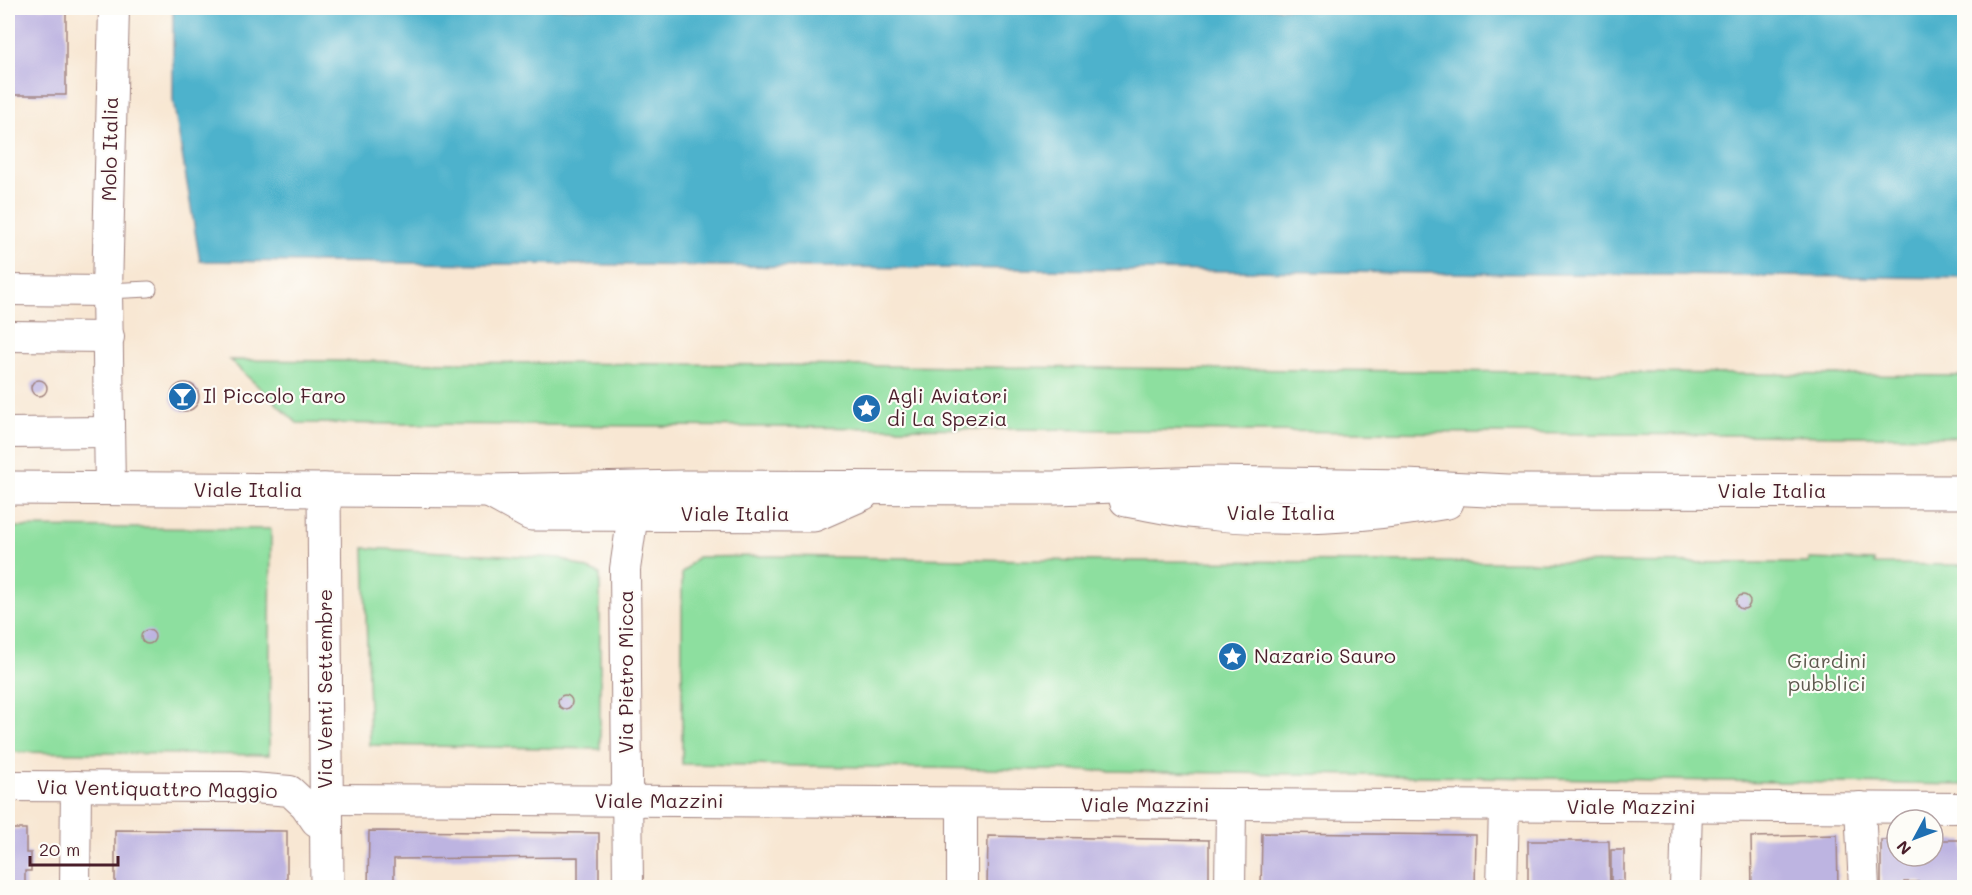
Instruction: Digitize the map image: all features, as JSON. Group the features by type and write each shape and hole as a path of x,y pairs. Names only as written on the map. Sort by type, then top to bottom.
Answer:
{"main road":[{"name":"Viale Italia","path":"8,488 875,489 1055,488 1219,483 1508,491 1965,492"},
{"name":"Viale Italia","path":"488,490 531,514 814,515 875,489"},
{"name":"Via Venti Settembre","path":"324,490 327,888"}],"street":[{"name":"Molo Italia","path":"110,489 107,291 114,8"},
{"path":"8,290 107,291"},
{"path":"8,336 109,337"},
{"path":"8,433 109,432"},
{"path":"633,514 682,487"},
{"name":"Via Pietro Micca","path":"628,888 625,569 633,514"},
{"name":"Via Ventiquattro Maggio","path":"8,786 240,787 291,791 316,821 327,814"},
{"path":"75,888 76,786"},
{"name":"Viale Mazzini","path":"327,814 627,801 1965,808"},
{"path":"962,804 962,888"},
{"path":"1230,888 1231,805"},
{"path":"1502,888 1504,806"},
{"path":"1685,888 1687,807"},
{"path":"1860,807 1864,888"}],"lane":[{"path":"107,291 149,289"}],"green space":[{"path":"230,360 1964,376 1964,437 297,423"},
{"path":"8,527 271,529 269,755 8,752"},
{"path":"364,548 560,558 600,574 600,749 370,745"},
{"name":"Giardini pubblici","path":"697,557 1101,561 1809,563 1809,559 1874,561 1874,564 1964,565 1964,785 682,764 682,573"}],"water":[{"path":"173,8 1964,8 1964,278 200,261 173,100"}],"building":[{"path":"8,8 66,8 66,95 8,95"},
{"path":"39,380 47,388 39,396 31,388"},
{"path":"185,383 195,387 199,397 195,407 185,411 175,407 171,397 175,387"},
{"path":"1743,595 1748,597 1750,602 1748,607 1743,609 1738,607 1736,602 1738,597"},
{"path":"148,630 153,632 155,637 153,642 148,644 143,642 141,637 143,632"},
{"path":"565,695 570,697 572,702 570,707 565,709 560,707 558,702 560,697"},
{"path":"8,829 26,829 26,853 31,853 31,871 25,871 25,888 8,888"},
{"path":"115,830 287,831 287,888 115,888"},
{"path":"369,831 599,833 599,888 578,888 578,857 394,859 394,888 368,888"},
{"path":"1262,833 1476,835 1475,888 1261,888"},
{"path":"1837,835 1838,888 1752,888 1751,837"},
{"path":"988,836 1209,840 1209,888 987,888"},
{"path":"1881,840 1885,840 1885,868 1945,868 1945,840 1964,840 1964,888 1923,888 1923,882 1904,882 1904,888 1881,888"},
{"path":"1528,841 1609,841 1610,888 1528,888"},
{"path":"1611,850 1624,850 1624,882 1611,881"}],"place":[{"name":"Il Piccolo Faro","path":"182,396"},
{"name":"Agli Aviatori di La Spezia","path":"866,408"},
{"name":"Nazario Sauro","path":"1233,656"}]}
